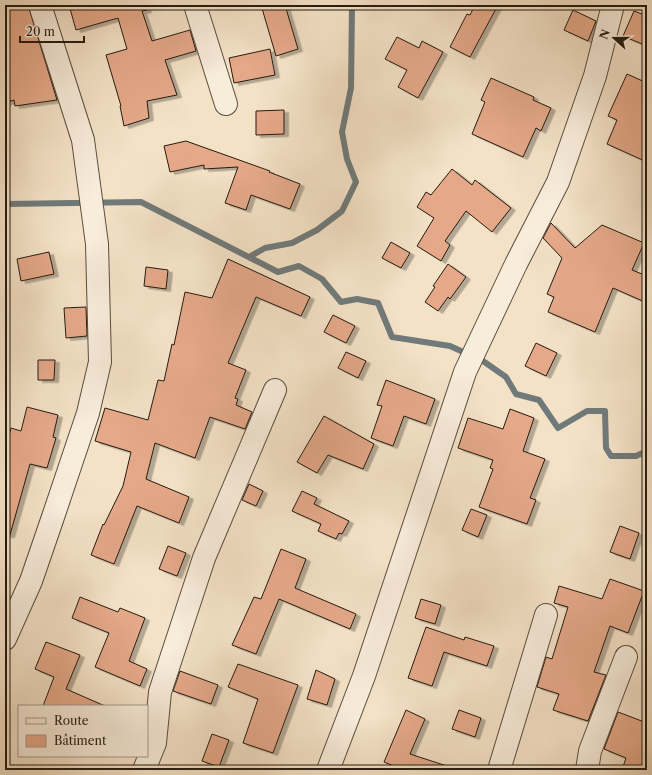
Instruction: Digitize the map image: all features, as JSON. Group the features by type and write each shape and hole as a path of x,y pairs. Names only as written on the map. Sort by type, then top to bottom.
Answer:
{"street":[{"path":"5,639 31,581 53,517 88,414 100,362 97,244 82,140 40,5"},
{"path":"195,5 226,104"},
{"path":"328,770 364,676 465,372 516,264 558,182 595,76 613,5"},
{"path":"144,770 155,743 160,692 204,558 275,390"},
{"path":"499,770 546,615"},
{"path":"587,770 590,752 626,657"}],"building":[{"path":"5,5 28,5 57,100 15,106 14,100 5,103"},
{"path":"69,5 146,5 147,10 142,11 152,41 190,30 196,51 165,60 177,95 147,101 149,118 124,126 121,106 106,55 127,49 118,18 76,30"},
{"path":"261,5 285,5 298,49 276,56"},
{"path":"475,5 498,5 470,57 450,47 467,14 470,15"},
{"path":"573,10 596,21 588,41 564,30"},
{"path":"634,11 647,16 647,46 623,36"},
{"path":"397,37 419,48 422,41 443,52 418,98 398,87 407,70 385,59"},
{"path":"270,49 275,75 234,83 229,58"},
{"path":"627,74 647,83 647,162 607,144 617,120 608,116"},
{"path":"491,78 534,97 533,100 551,108 541,131 536,128 523,157 472,134 485,102 481,100"},
{"path":"284,110 284,134 256,135 256,111"},
{"path":"186,141 270,171 269,172 300,184 290,209 251,195 246,210 225,203 238,167 204,169 204,165 170,172 164,146"},
{"path":"452,169 472,185 475,180 511,208 492,232 466,211 445,241 450,245 441,261 417,246 434,218 417,207 426,192 431,195"},
{"path":"551,223 575,248 602,225 644,243 632,270 647,276 647,303 613,288 595,332 548,312 554,297 547,294 562,258 543,238"},
{"path":"391,242 410,253 401,268 382,258"},
{"path":"49,252 54,274 21,281 17,259"},
{"path":"228,259 310,297 301,316 256,297 228,363 246,370 235,398 238,399 236,405 252,412 245,429 210,417 195,458 155,443 146,479 189,497 179,523 137,506 114,564 91,555 103,524 104,525 123,486 131,452 95,441 105,408 148,420 158,380 164,381 172,344 174,345 185,292 212,298"},
{"path":"448,264 466,277 450,299 448,297 438,311 425,302 435,287 433,286"},
{"path":"146,267 168,270 166,289 144,286"},
{"path":"86,307 87,336 66,338 64,308"},
{"path":"333,315 355,326 346,343 324,332"},
{"path":"536,343 557,353 546,376 525,366"},
{"path":"346,352 366,361 358,378 338,368"},
{"path":"38,360 55,360 54,380 38,380"},
{"path":"386,380 435,399 426,424 404,416 393,446 371,438 382,406 377,405"},
{"path":"27,407 58,415 53,437 56,438 47,468 30,464 10,535 5,535 5,451 11,428 21,431"},
{"path":"510,409 534,418 523,451 545,459 530,498 536,500 527,524 479,507 493,469 490,468 493,460 458,448 468,418 503,429"},
{"path":"324,416 374,444 363,469 328,455 317,473 297,462"},
{"path":"249,484 263,491 256,506 242,500"},
{"path":"302,491 317,498 314,504 349,521 342,534 339,533 336,539 318,531 321,524 292,511"},
{"path":"471,509 487,515 478,537 462,530"},
{"path":"620,526 639,533 630,559 610,552"},
{"path":"168,546 186,553 177,576 159,569"},
{"path":"281,549 306,559 295,588 356,614 350,629 279,599 256,654 232,645 254,597 261,599"},
{"path":"610,579 644,591 628,633 610,626 594,672 606,675 588,721 553,710 559,694 537,687 546,657 552,659 568,607 554,603 559,586 602,599"},
{"path":"80,597 118,612 120,608 145,618 129,661 147,669 140,686 95,667 109,633 72,618"},
{"path":"421,599 441,605 435,624 415,618"},
{"path":"426,627 464,640 465,637 494,646 487,666 444,652 432,686 408,678"},
{"path":"46,642 80,655 66,689 103,705 43,705 54,677 35,669"},
{"path":"238,664 298,685 273,753 243,743 258,699 228,687"},
{"path":"316,670 335,679 327,705 307,699"},
{"path":"180,671 218,685 211,704 173,691"},
{"path":"406,710 425,719 410,754 450,767 449,770 404,770 384,762"},
{"path":"459,710 481,718 475,737 452,729"},
{"path":"618,712 647,723 647,770 622,770 626,758 604,749"},
{"path":"212,734 229,740 219,767 202,761"}],"waterway":[{"path":"249,257 265,248 292,243 317,230 342,211 356,182 347,159 342,132 351,88 352,5"},
{"path":"5,204 141,202 278,272 299,266 322,279 341,302 357,299 378,303 392,337 450,346 483,361 506,377 516,394 539,400 558,428 587,411 605,411 606,448 611,456 636,456 647,451"}]}
